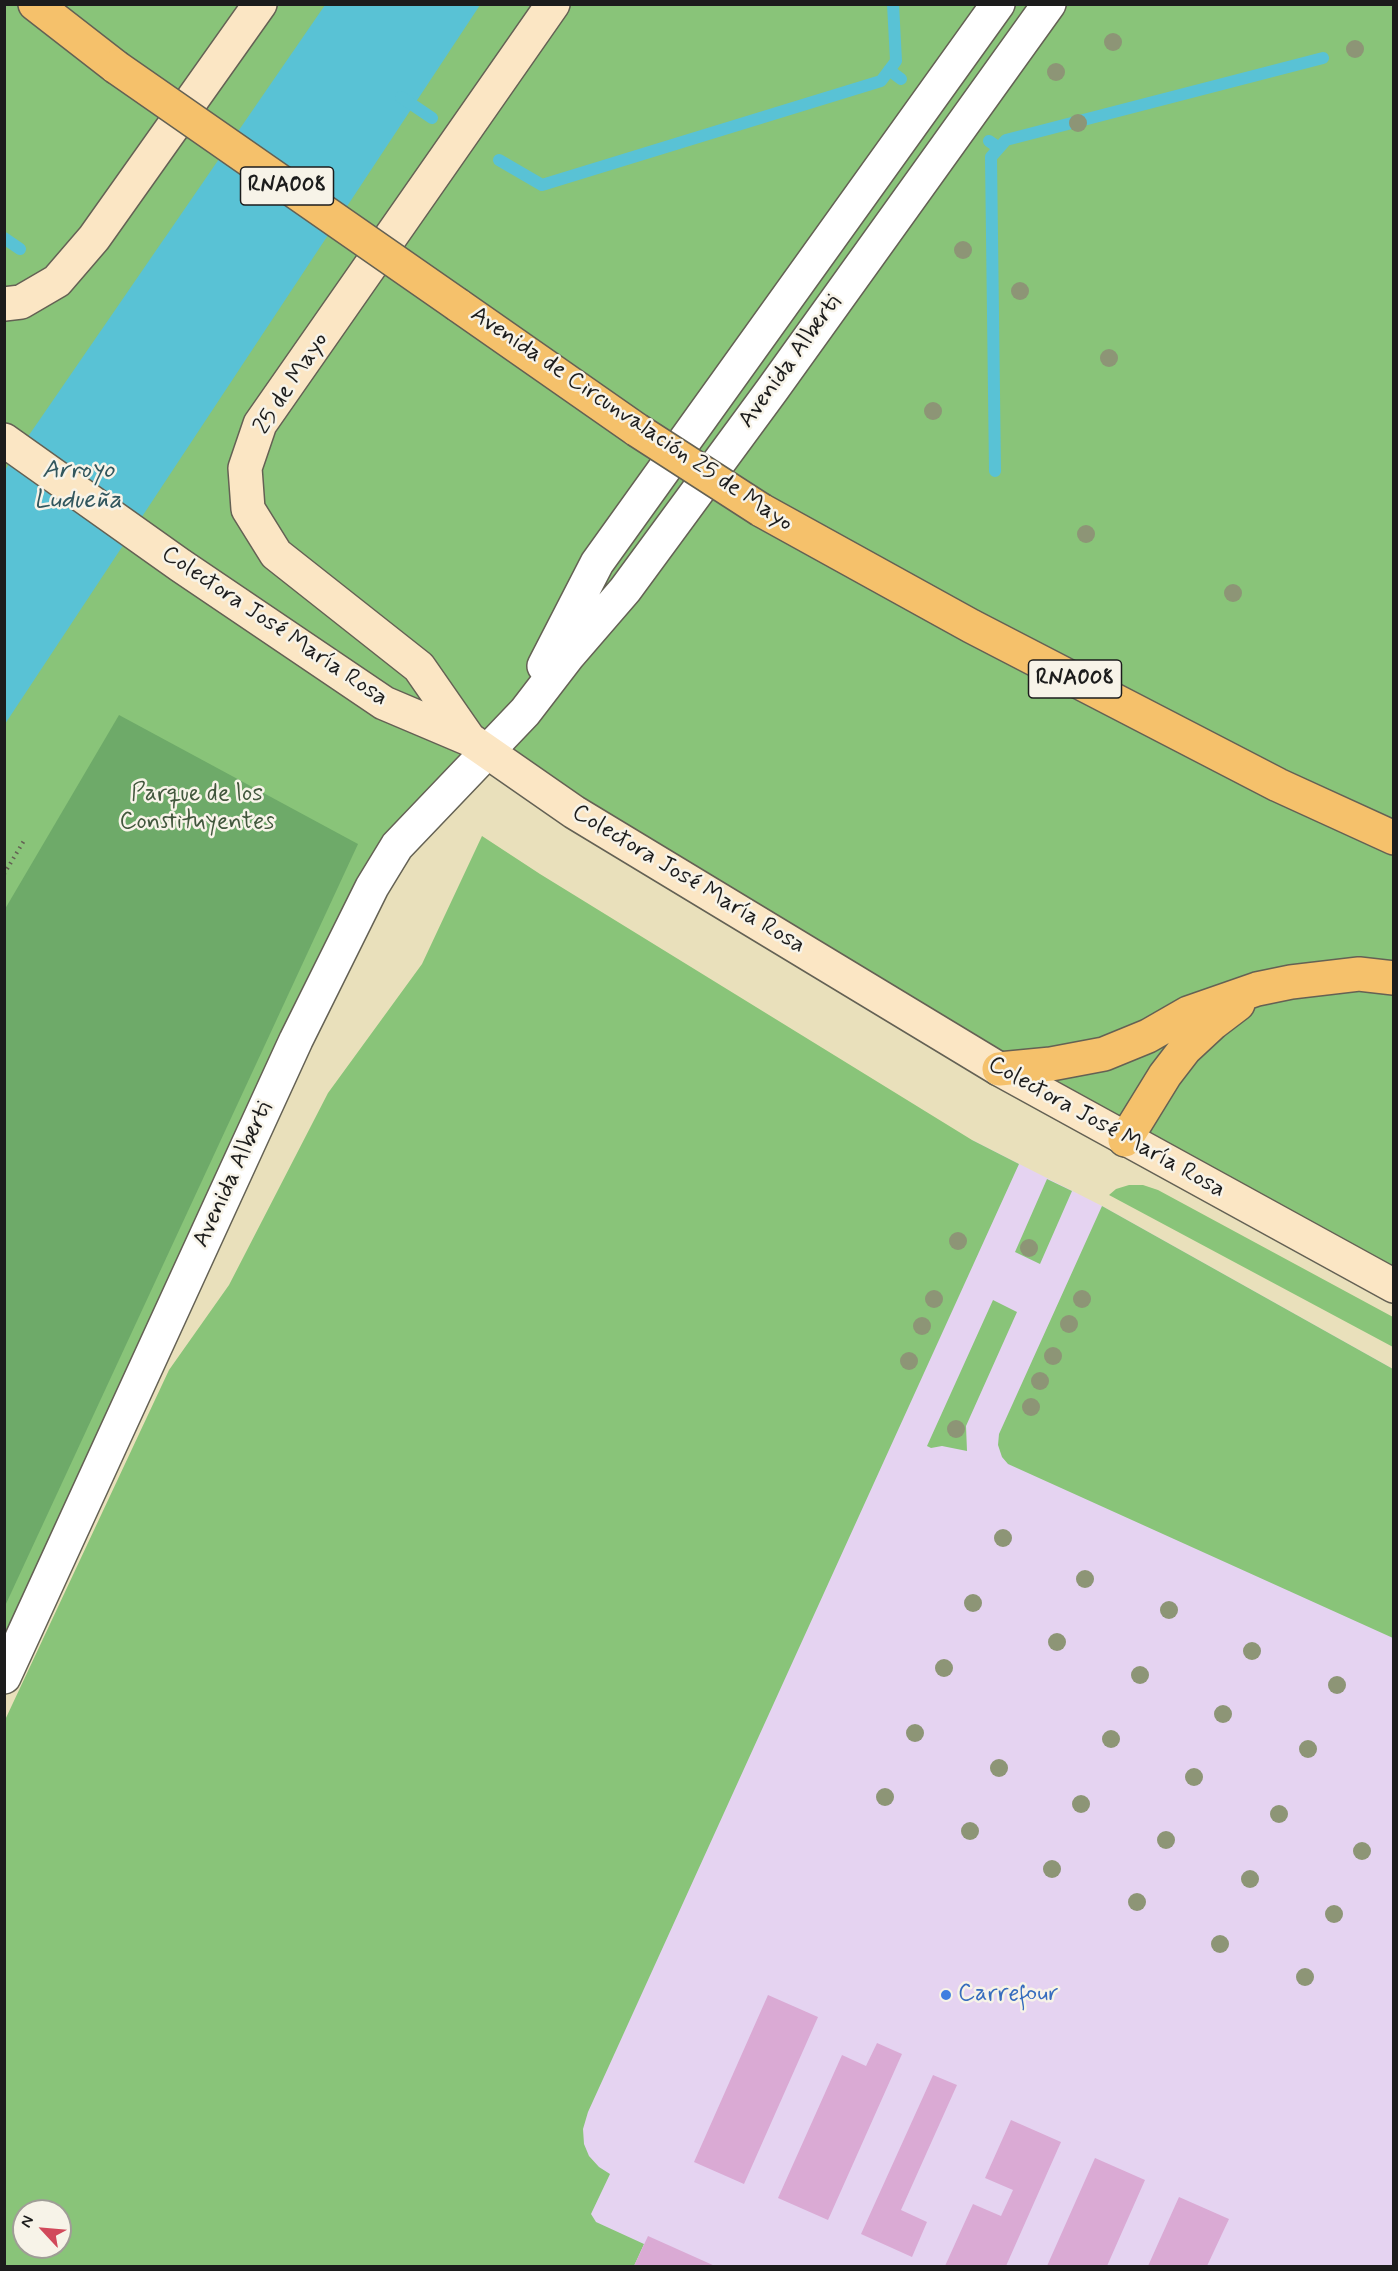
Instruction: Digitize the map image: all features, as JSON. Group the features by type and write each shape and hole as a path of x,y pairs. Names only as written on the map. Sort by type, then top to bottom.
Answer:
{"highway":[{"name":"Avenida de Circunvalación 25 de Mayo","path":"35,4 116,67 637,430 761,510 982,632 1278,785 1394,838"},
{"path":"999,1069 1051,1064 1104,1054 1148,1036 1188,1013 1257,989 1291,982 1359,974 1394,978"},
{"path":"1125,1140 1165,1075 1185,1049 1213,1023 1257,989"}],"main road":[{"path":"4,304 21,302 57,281 87,246 260,4"},
{"name":"25 de Mayo","path":"479,746 419,667 276,554 248,509 245,468 260,424 553,4"},
{"name":"Colectora José María Rosa","path":"4,440 180,565 384,703 479,746 574,812 999,1069 1394,1286"}],"street":[{"name":"Avenida Alberti","path":"525,712 550,651 597,563 998,4"},
{"name":"Avenida Alberti","path":"4,1677 296,1040 372,887 398,846 479,746 525,712 568,656 632,580 1049,4"}],"path":[{"path":"4,874 25,838"}],"shaded area":[{"path":"972,1140 1102,1206 1393,1369 1393,2266 5,2266 5,2068"}],"green space":[{"name":"Parque de los Constituyentes","path":"5,5 1393,5 1393,1286 488,753 398,846 5,1677"},
{"name":"Parque de los Constituyentes","path":"119,715 358,844 5,1606 5,909"},
{"path":"482,836 972,1140 1019,1164 588,2112 583,2129 584,2144 589,2156 599,2167 610,2174 591,2214 596,2222 644,2244 634,2266 5,2266 5,1720 169,1370 229,1285 328,1093 422,964"},
{"path":"1047,1179 1072,1191 1040,1264 1015,1252"},
{"path":"1129,1185 1143,1185 1158,1190 1393,1317 1393,1347 1109,1195 1116,1189"},
{"path":"1102,1206 1393,1369 1393,1638 1008,1464 1002,1457 998,1445 999,1434"},
{"path":"993,1300 1017,1312 966,1426 967,1451 942,1446 931,1448 927,1446"}],"water":[{"name":"Arroyo Ludueña","path":"325,5 480,5 5,724 5,470"}],"building":[{"path":"768,1995 818,2017 744,2184 694,2162"},
{"path":"877,2043 902,2054 828,2220 778,2198 842,2055 866,2066"},
{"path":"933,2075 957,2085 901,2210 927,2222 912,2257 861,2234"},
{"path":"1011,2120 1061,2142 1006,2266 945,2266 973,2204 1001,2216 1013,2190 985,2178"},
{"path":"1095,2158 1145,2180 1107,2266 1047,2266"},
{"path":"1179,2197 1229,2219 1207,2266 1148,2266"},
{"path":"648,2236 715,2266 634,2266"}],"waterway":[{"path":"499,160 542,185 881,81 896,61 893,4"},
{"path":"995,471 991,157 1006,140 1323,58"},
{"path":"889,70 901,79"},
{"path":"401,97 432,118"},
{"path":"989,141 999,148"},
{"path":"4,238 20,249"}],"place":[{"name":"Carrefour","path":"946,1995"}]}
